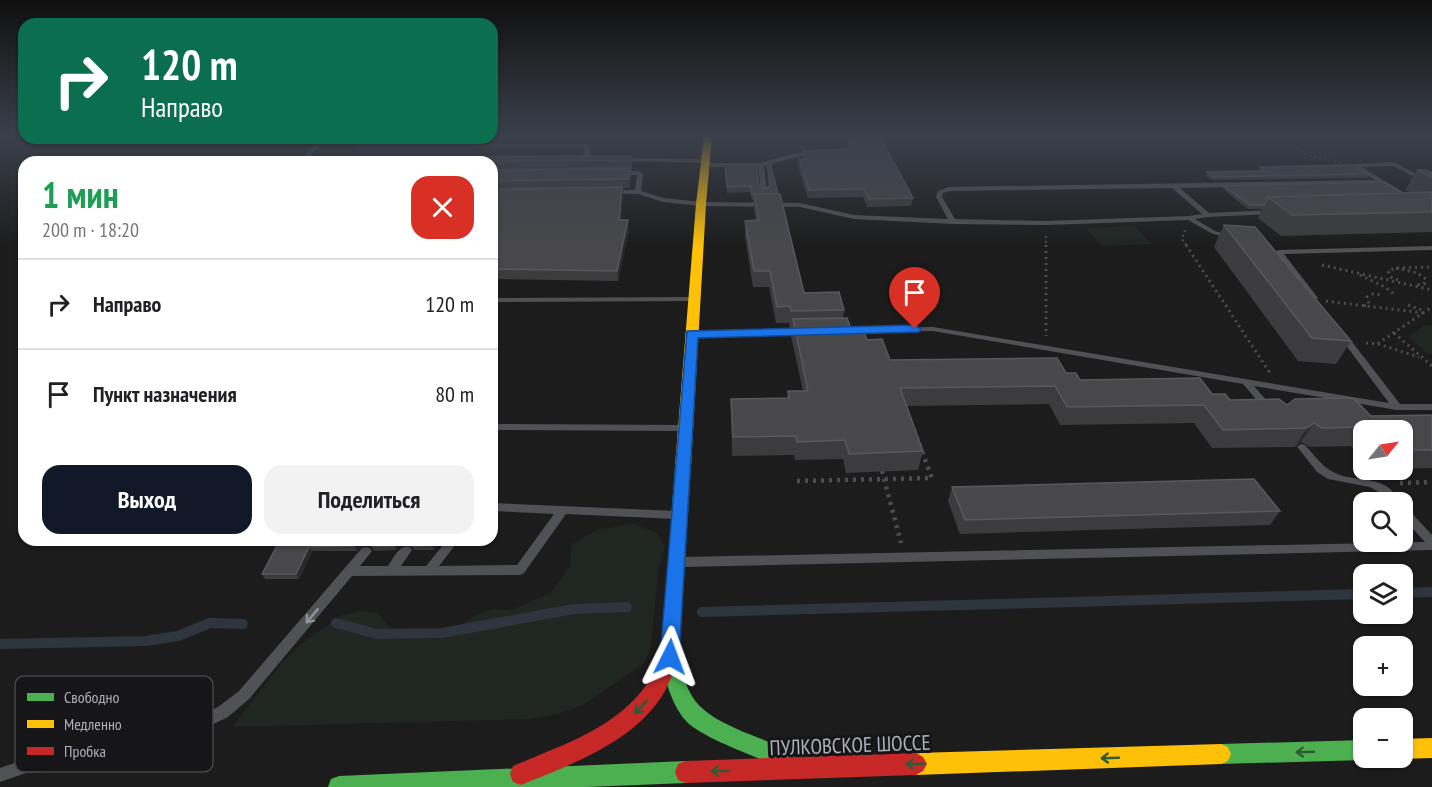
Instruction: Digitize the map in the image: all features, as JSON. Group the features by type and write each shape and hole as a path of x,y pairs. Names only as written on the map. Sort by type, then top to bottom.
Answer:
{"main road":[{"path":"703,174 675,562 670,657 674,681 682,698 697,718 803,767"},
{"path":"508,780 612,731 633,715 652,694 670,657"},
{"path":"1413,749 1432,748"},
{"name":"ПУЛКОВСКОЕ ШОССЕ","path":"339,787 803,767 1353,750"}],"lane":[{"path":"638,192 640,174"},
{"path":"762,174 764,191"},
{"path":"1368,174 1408,197"},
{"path":"1412,174 1418,177"},
{"path":"953,222 939,197 940,192 949,189 1382,182"},
{"path":"1174,186 1207,214"},
{"path":"605,192 638,192 663,200 701,204 800,205 854,217 953,222 1046,223 1279,212"},
{"path":"1189,218 1212,232 1235,239"},
{"path":"1268,249 1279,252 1432,248"},
{"path":"1279,252 1317,302"},
{"path":"498,300 694,299"},
{"path":"1335,326 1397,407"},
{"path":"843,330 933,328 1397,407 1432,406"},
{"path":"692,334 808,331"},
{"path":"1246,383 1276,418"},
{"path":"498,428 685,428"},
{"path":"1302,447 1321,469 1332,476 1372,484 1386,492"},
{"path":"498,507 678,515"},
{"path":"350,571 520,570 563,510"},
{"path":"1413,522 1432,544"},
{"path":"675,562 1432,544"},
{"path":"429,570 448,546"},
{"path":"392,570 406,550"},
{"path":"213,717 224,712 244,695 366,551"},
{"path":"0,775 15,770"}],"path":[{"path":"1189,218 1182,239 1281,388"},
{"path":"1046,223 1046,346"},
{"path":"1311,263 1432,290"},
{"path":"1396,268 1417,273 1426,279 1424,284 1412,285 1397,280 1388,273 1391,269 1396,268 1432,267"},
{"path":"1357,273 1385,287 1395,295"},
{"path":"1363,306 1369,304 1367,297 1369,295 1381,295"},
{"path":"1317,302 1424,312"},
{"path":"1408,305 1424,312"},
{"path":"1377,344 1432,307"},
{"path":"1394,333 1432,366"},
{"path":"1347,341 1377,344 1422,357"},
{"path":"797,481 932,478 915,428 910,421"},
{"path":"882,471 905,557"}],"shaded area":[{"path":"1134,226 1152,244 1102,246 1086,228"},
{"path":"1425,325 1432,325 1432,354 1428,354 1408,337"},
{"path":"634,524 657,533 665,547 659,567 650,651 643,664 583,705 558,714 530,719 232,727 283,662 305,641 342,615 362,611 378,613 393,632 417,634 455,631 474,616 494,609 511,610 551,593 570,566 572,544 597,530"}],"building":[{"path":"498,174 629,174 629,179 498,181"},
{"path":"726,174 757,174 759,186 766,189 770,185 769,174 773,174 778,194 752,194 751,186 727,187"},
{"path":"804,174 900,174 913,198 868,199 864,189 809,190"},
{"path":"1209,174 1369,174 1213,177"},
{"path":"1383,182 1401,193 1268,197 1264,205 1250,205 1224,186"},
{"path":"622,187 619,220 628,220 617,271 498,269 498,189"},
{"path":"1432,192 1432,212 1292,215 1268,197"},
{"path":"754,194 780,194 804,293 839,292 844,310 791,311 790,306 777,307 770,271 754,271 745,221 759,220"},
{"path":"1224,225 1255,227 1351,341 1312,338"},
{"path":"847,318 851,329 863,329 867,340 882,339 890,360 1057,358 1066,373 1076,373 1080,380 1200,378 1212,394 1225,394 1230,400 1279,399 1287,405 1295,399 1353,398 1371,416 1432,415 1432,450 1413,450 1413,420 1353,420 1353,427 1322,428 1314,423 1307,428 1223,430 1204,405 1067,407 1055,386 900,388 923,451 849,454 845,440 797,442 796,436 733,437 731,399 789,398 788,391 808,391 793,319"},
{"path":"1254,479 1280,511 965,520 952,487"},
{"path":"277,546 354,546 309,547 296,574 262,574"}],"waterway":[{"path":"1413,593 1432,592"},
{"path":"702,612 1353,594"},
{"path":"336,623 377,634 442,633 574,609 627,607"},
{"path":"0,644 146,641 178,636 210,623 243,624"}],"traffic: fast":[{"path":"683,466 670,657 678,688 689,709 701,720 784,758"},
{"path":"1221,754 1353,750"},
{"path":"339,787 686,772"}],"traffic: slow":[{"path":"683,466 704,174"},
{"path":"1413,749 1432,748"},
{"path":"916,764 1221,754"}],"traffic: jam":[{"path":"521,774 592,742 624,722 654,691 670,657"},
{"path":"686,772 916,764"}],"route":[{"path":"670,657 692,334 915,329"}]}
